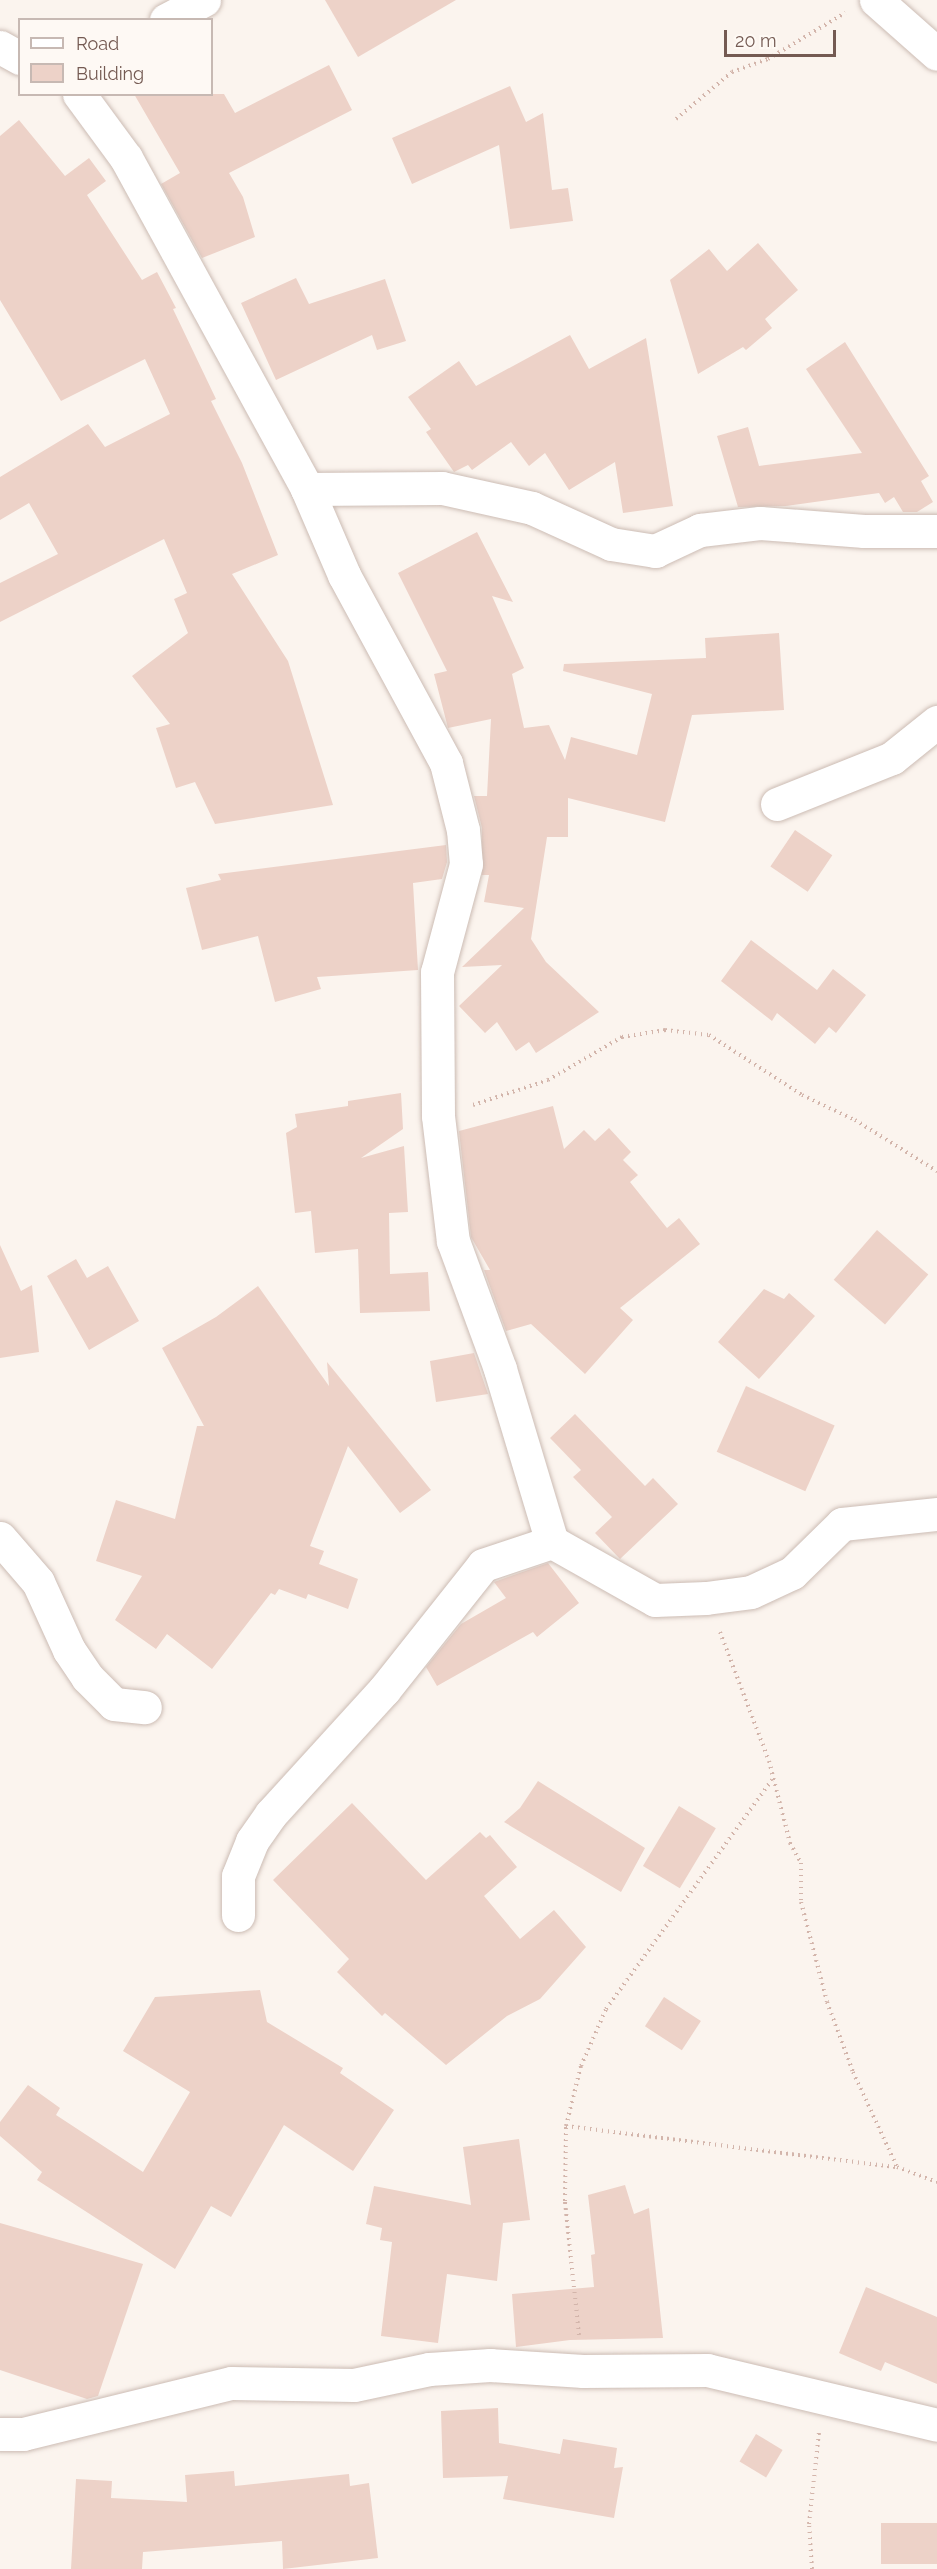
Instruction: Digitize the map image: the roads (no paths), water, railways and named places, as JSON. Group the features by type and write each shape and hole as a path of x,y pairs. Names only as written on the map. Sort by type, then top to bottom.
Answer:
{"street":[{"path":"170,18 204,0"},
{"path":"863,5 937,54"},
{"path":"0,47 18,57"},
{"path":"80,96 126,158 307,489 344,575 446,763 463,830 466,864 437,972 438,1116 453,1241 500,1369 552,1542 655,1600 706,1598 751,1592 792,1573 842,1524 937,1514"},
{"path":"307,489 442,488 532,508 611,544 655,551 700,530 760,523 864,531 937,531"},
{"path":"777,804 892,758 937,722"},
{"path":"0,1538 38,1582 69,1650 87,1677 114,1704 145,1707"},
{"path":"238,1915 238,1876 252,1841 272,1814 384,1690 483,1565 552,1542"},
{"path":"0,2434 23,2434 231,2383 354,2385 429,2369 490,2366 583,2371 707,2370 764,2380 823,2398 937,2425"}]}
